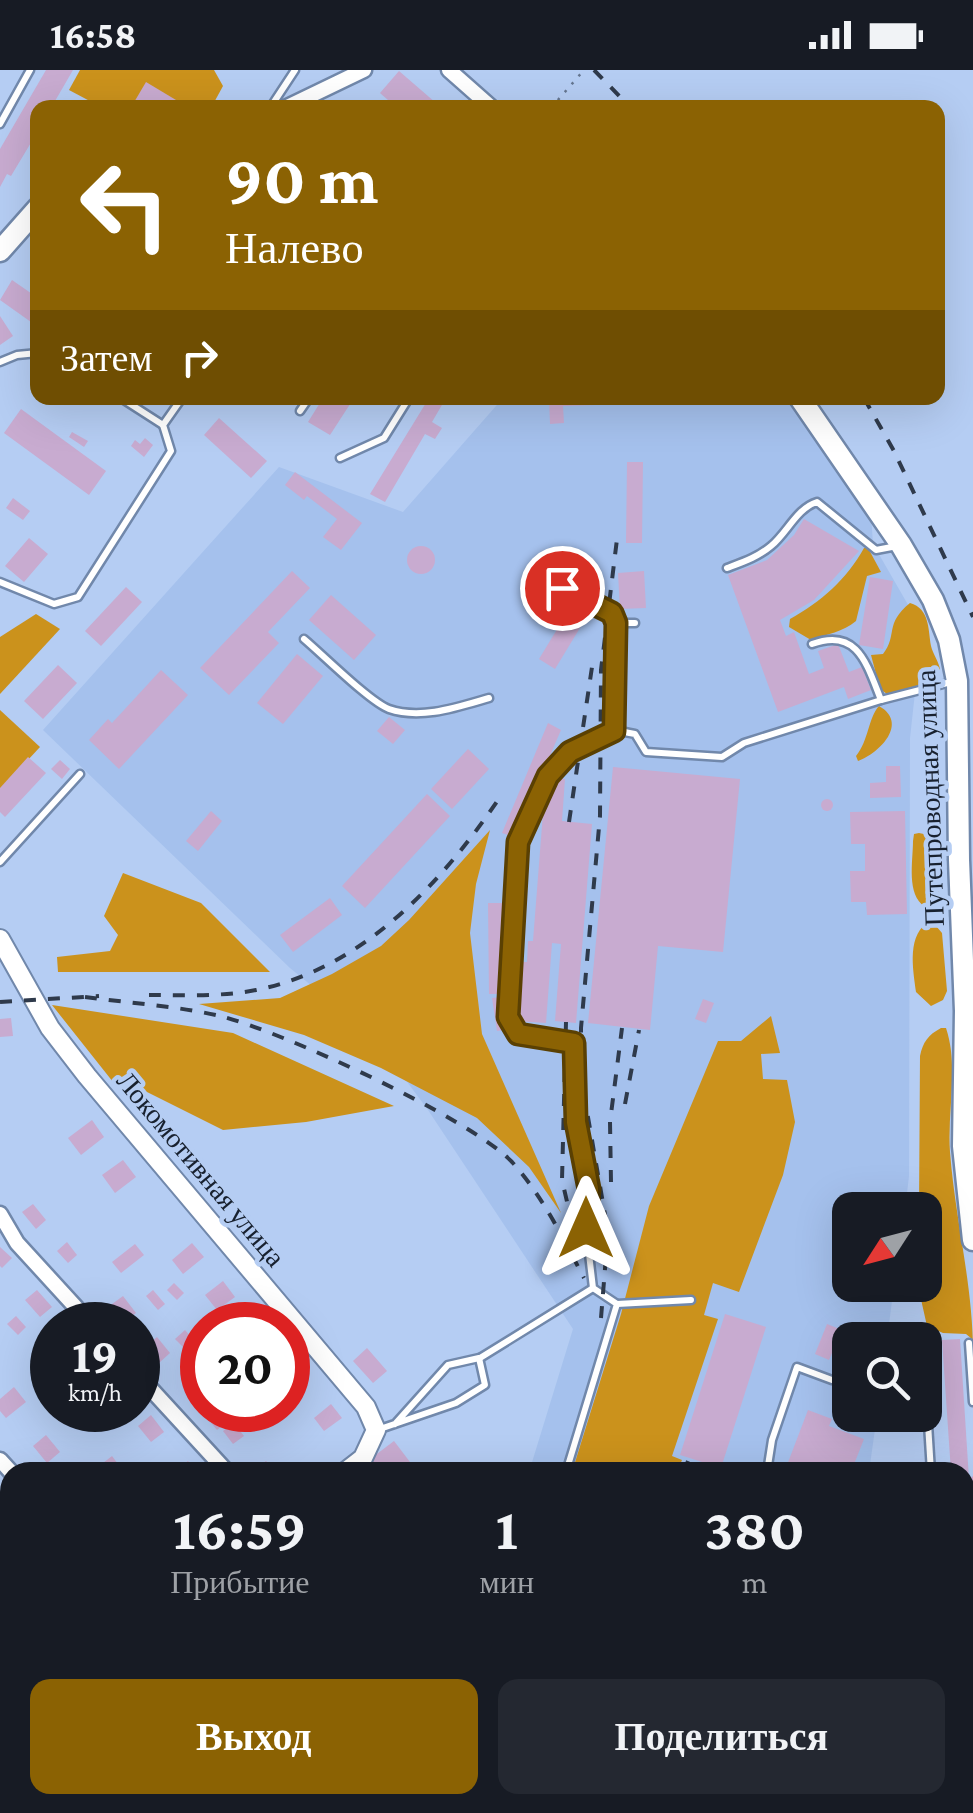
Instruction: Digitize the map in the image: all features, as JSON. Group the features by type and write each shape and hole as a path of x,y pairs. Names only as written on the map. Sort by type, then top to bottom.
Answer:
{"main road":[{"path":"5,238 30,215"},
{"name":"Путепроводная улица","path":"805,405 901,545 949,640 957,682 958,860 970,1048"},
{"path":"958,860 972,928"},
{"path":"970,1048 963,1146 973,1240"},
{"path":"967,1182 973,1151"}],"street":[{"path":"448,70 483,100"},
{"path":"301,100 360,71"},
{"name":"Локомотивная улица","path":"0,939 50,1028 366,1408 376,1430"},
{"path":"0,1214 17,1243 71,1302"},
{"path":"160,1399 218,1462"},
{"path":"357,1462 376,1430"}],"lane":[{"path":"0,124 30,70"},
{"path":"275,100 295,70"},
{"path":"0,362 30,354"},
{"path":"0,582 54,604 78,597 170,452 163,426 132,405"},
{"path":"163,426 177,405"},
{"path":"300,411 304,405"},
{"path":"340,458 384,438 404,405"},
{"path":"727,568 762,553 788,530 806,505 817,502 876,550 901,545"},
{"path":"562,588 612,613 616,623 614,731"},
{"path":"616,623 635,623"},
{"path":"812,644 828,638 841,639 854,648 865,659 880,700"},
{"path":"304,639 386,708 414,713 451,709 489,698"},
{"path":"690,1300 617,1304 593,1288 586,1228 589,1189 576,1122 574,1043 518,1034 508,1017 518,842 548,776 570,752 614,731 635,734 646,752 722,757 744,743 880,700 957,682"},
{"path":"0,862 80,774"},
{"path":"394,1424 448,1365 479,1358 593,1288"},
{"path":"569,1462 617,1304"},
{"path":"969,1343 973,1402"},
{"path":"376,1430 456,1403 485,1385 479,1358"},
{"path":"769,1462 796,1367 832,1380"},
{"path":"928,1432 930,1462"}],"path":[{"path":"558,100 584,70"}],"shaded area":[{"path":"80,70 214,70 223,86 215,100 88,100 69,90"},
{"path":"497,405 792,405 871,514 873,544 922,629 910,738 907,1192 832,1192 832,1302 892,1302 889,1322 832,1322 832,1432 875,1432 870,1462 532,1462 573,1329 428,1110 373,1036 290,968 43,730 279,467 403,512"},
{"path":"864,548 868,548 881,572 867,576 856,621 811,640 789,627 790,619 841,580"},
{"path":"910,603 925,615 940,669 920,685 887,694 880,689 871,655 883,654 897,617"},
{"path":"36,614 60,629 0,694 0,637"},
{"path":"879,706 891,721 888,737 858,761 856,756"},
{"path":"0,710 40,747 0,790"},
{"path":"490,830 476,884 470,933 482,1034 561,1213 529,1167 477,1118 381,1068 304,1035 199,1004 280,998 381,946"},
{"path":"914,834 938,837 941,895 925,907 915,894 912,877"},
{"path":"123,873 201,903 270,972 58,972 57,957 110,951 118,935 104,916"},
{"path":"931,920 942,933 947,991 943,1000 931,1006 916,992 913,962 914,943"},
{"path":"52,1005 233,1033 394,1106 306,1122 223,1130 145,1091 117,1087"},
{"path":"771,1016 780,1053 761,1054 763,1079 787,1080 795,1122 783,1175 739,1292 713,1283 704,1315 718,1319 672,1456 682,1460 575,1462 621,1314 649,1206 718,1041 741,1041"},
{"path":"946,1028 952,1058 950,1152 970,1302 973,1352 972,1339 966,1334 943,1333 942,1322 926,1322 922,1302 942,1302 942,1192 919,1192 920,1056 933,1033"}],"building":[{"path":"46,70 73,70 56,100 30,100 30,144 0,187 0,149"},
{"path":"399,71 433,100 388,100 380,93"},
{"path":"146,82 176,100 135,100"},
{"path":"12,280 30,292 30,321 0,300"},
{"path":"0,316 13,336 0,345"},
{"path":"319,405 349,405 330,435 308,422"},
{"path":"425,405 442,405 432,422 442,428 435,439 425,434 385,502 370,494"},
{"path":"549,405 595,405 563,406 564,423 550,424"},
{"path":"21,409 106,471 89,495 4,433"},
{"path":"219,418 267,461 251,478 204,435"},
{"path":"72,432 88,441 84,447 69,437"},
{"path":"145,438 153,445 144,457 131,446 135,440 140,444"},
{"path":"627,462 643,462 642,543 626,543"},
{"path":"295,472 362,523 341,550 323,537 337,519 285,485"},
{"path":"13,498 30,511 23,520 6,508"},
{"path":"804,519 859,551 814,600 780,620 786,636 794,632 809,674 824,668 818,651 838,644 849,672 862,667 871,690 848,699 844,687 778,712 728,575 767,560 794,535"},
{"path":"29,538 48,554 24,582 5,566"},
{"path":"421,546 431,550 435,560 431,570 421,574 411,570 407,560 411,550"},
{"path":"292,571 310,588 268,632 279,643 229,695 200,668"},
{"path":"644,571 646,608 620,609 618,573"},
{"path":"870,577 893,581 883,649 859,645"},
{"path":"126,587 142,602 101,646 85,631"},
{"path":"331,595 376,635 354,660 309,620"},
{"path":"530,597 541,600 538,613 527,611"},
{"path":"570,608 586,618 555,669 539,659"},
{"path":"297,654 323,676 283,724 257,703"},
{"path":"58,665 77,683 43,719 24,701"},
{"path":"161,670 188,695 119,769 89,740 108,719 112,723"},
{"path":"389,717 405,730 393,744 377,731"},
{"path":"548,723 561,730 536,788 530,786 511,836 502,833"},
{"path":"468,749 489,769 452,809 431,789"},
{"path":"28,757 46,773 5,817 0,812 0,788"},
{"path":"60,760 70,769 62,779 51,769"},
{"path":"886,766 900,766 901,797 870,798 870,783 886,782"},
{"path":"613,767 740,779 723,952 658,946 650,1030 588,1023"},
{"path":"553,777 565,779 562,821 592,824 576,1023 555,1021 561,944 552,943 546,1023 517,1021 521,962 527,962 528,941 533,941 544,800 551,793"},
{"path":"427,794 450,816 365,908 342,886"},
{"path":"827,799 833,805 827,811 821,805"},
{"path":"211,811 222,821 198,851 186,841"},
{"path":"905,811 907,914 867,915 866,902 851,902 850,871 865,871 865,844 851,844 850,812"},
{"path":"330,898 342,915 293,952 280,935"},
{"path":"488,903 503,903 501,994 489,994"},
{"path":"500,997 505,1030 497,1031 492,998"},
{"path":"703,999 714,1003 706,1023 695,1019"},
{"path":"11,1018 13,1036 0,1037 0,1019"},
{"path":"92,1120 104,1137 81,1155 68,1138"},
{"path":"123,1160 136,1177 115,1193 102,1175"},
{"path":"33,1204 46,1220 36,1229 22,1212"},
{"path":"67,1242 77,1255 68,1263 57,1251"},
{"path":"192,1243 204,1257 183,1274 172,1260"},
{"path":"135,1244 144,1255 121,1273 112,1262"},
{"path":"0,1247 12,1258 2,1268 0,1266"},
{"path":"223,1281 235,1297 228,1302 211,1302 205,1295"},
{"path":"174,1283 184,1293 177,1300 167,1290"},
{"path":"37,1290 48,1302 30,1302 30,1306 25,1300"},
{"path":"153,1290 165,1304 160,1308 160,1302 151,1302 146,1296"},
{"path":"725,1314 766,1327 723,1462 702,1462 680,1455"},
{"path":"16,1316 26,1327 18,1335 7,1324"},
{"path":"827,1324 832,1326 829,1360 815,1354"},
{"path":"960,1339 968,1462 950,1462 942,1340"},
{"path":"160,1341 170,1353 160,1362"},
{"path":"367,1348 387,1371 373,1383 353,1361"},
{"path":"14,1387 26,1402 6,1418 0,1411 0,1399"},
{"path":"331,1404 342,1418 324,1431 314,1418"},
{"path":"808,1410 832,1419 832,1432 864,1439 855,1462 788,1462"},
{"path":"160,1427 164,1432 151,1442 143,1432 160,1432"},
{"path":"224,1432 241,1432 244,1436 233,1444"},
{"path":"46,1435 60,1452 46,1462 33,1446"},
{"path":"394,1441 410,1462 366,1462"}],"railway":[{"path":"594,70 623,100"},
{"path":"868,405 973,617"},
{"path":"601,1318 608,1232 581,1077 581,1028 600,816 601,670 617,539"},
{"path":"569,822 592,667"},
{"path":"149,995 216,995 256,990 331,963 366,942 427,889 502,794"},
{"path":"0,1002 99,996"},
{"path":"85,997 220,1016 328,1057 417,1100 490,1144 512,1162 533,1188 584,1278"},
{"path":"566,1022 562,1180 578,1249"},
{"path":"611,1182 610,1122 622,1028"},
{"path":"625,1104 639,1030"}],"route":[{"path":"562,588 612,613 616,623 614,731 570,752 548,776 518,842 508,1017 518,1034 574,1043 576,1122 589,1189 586,1228"}]}
